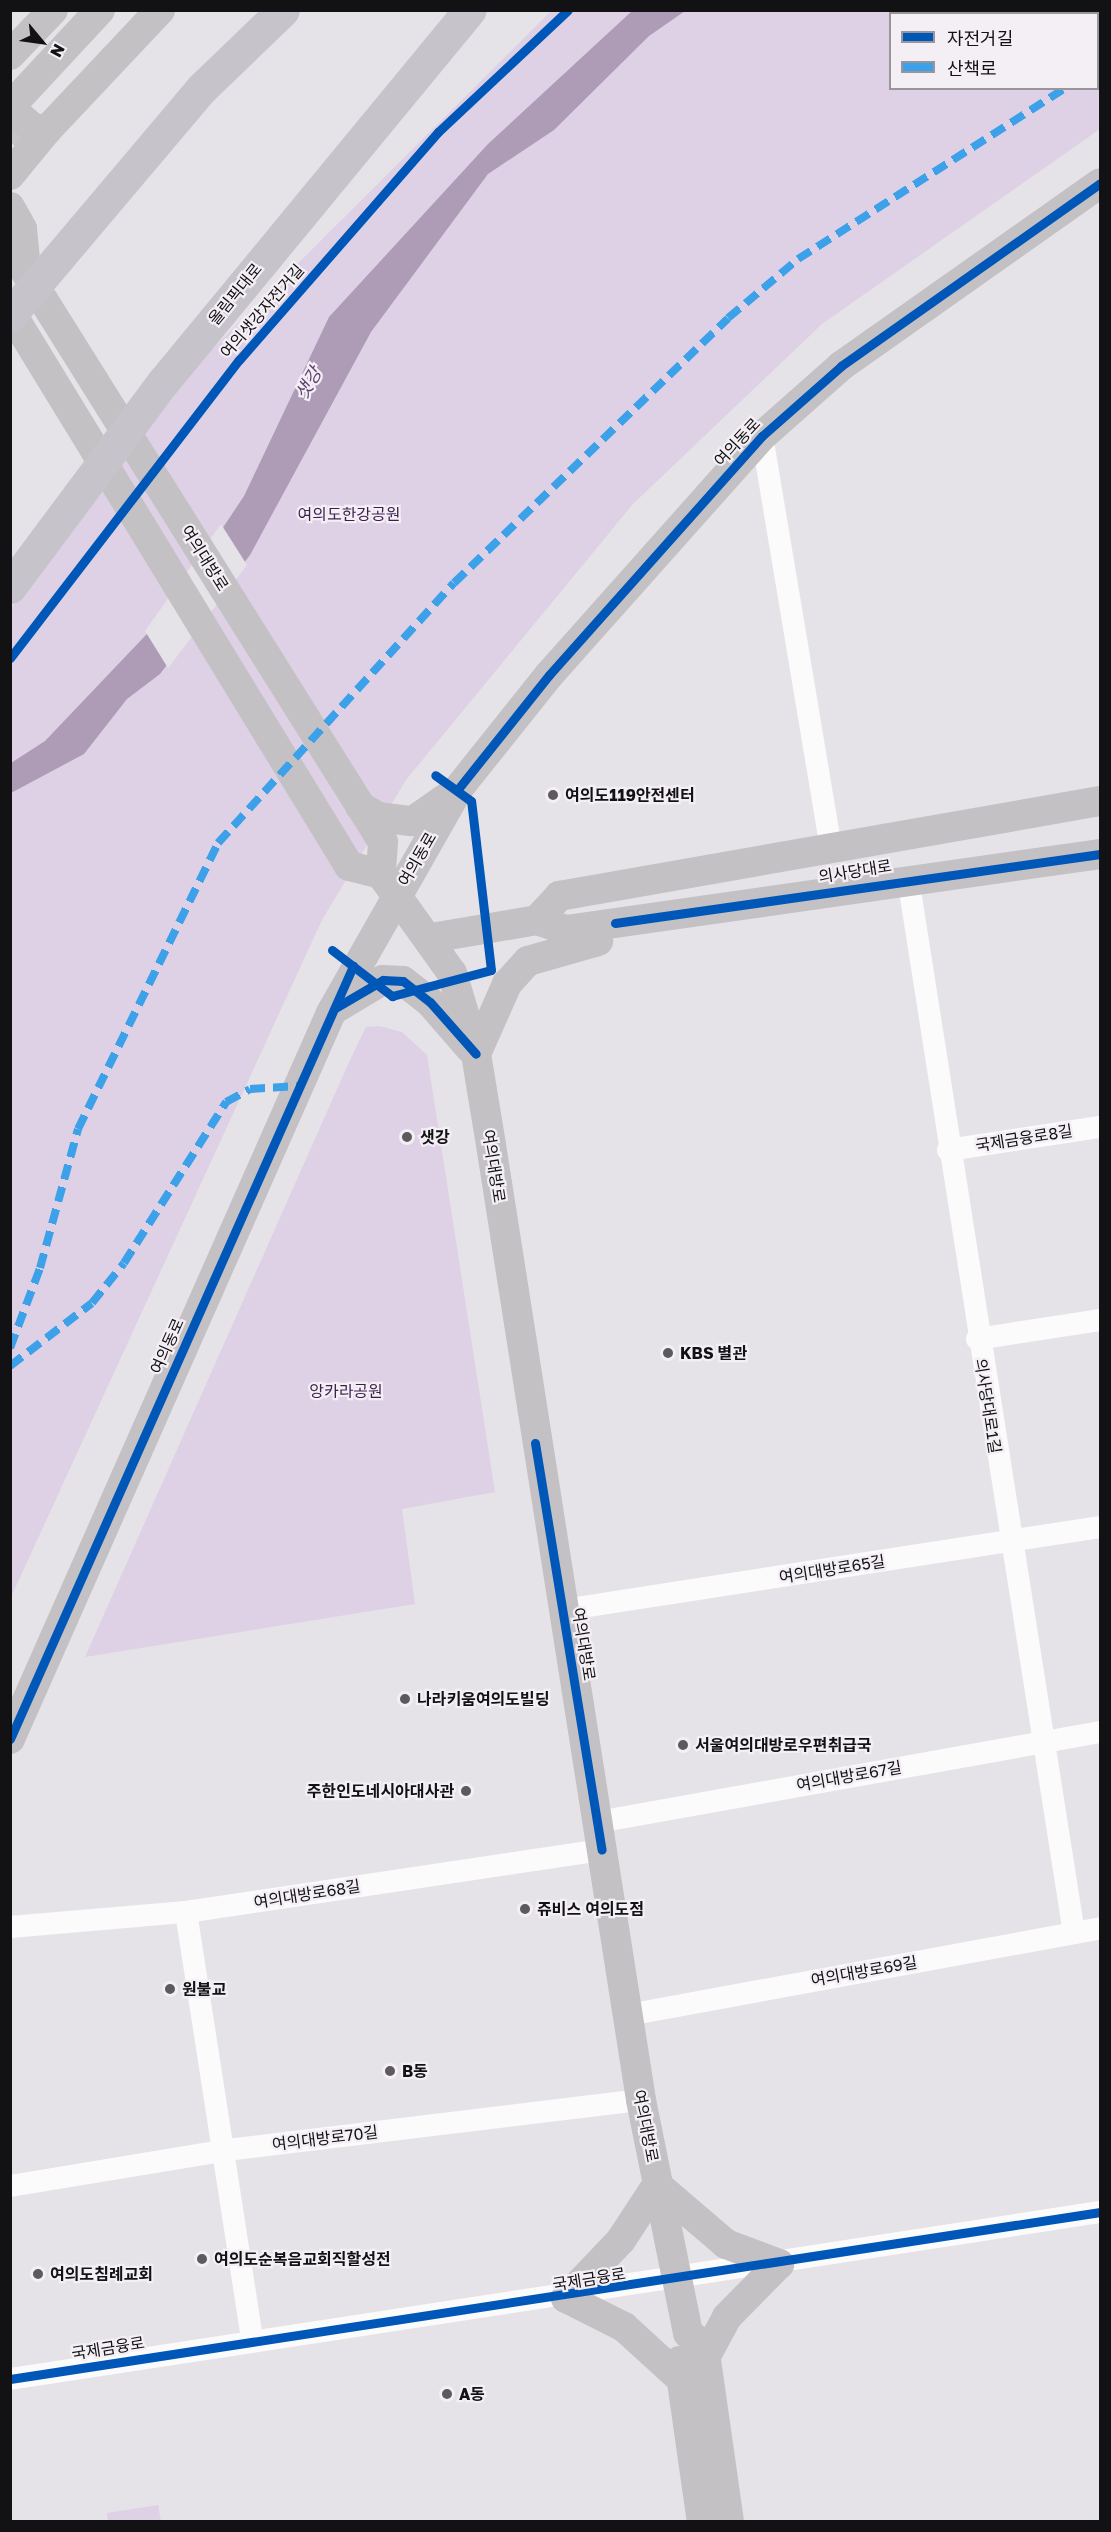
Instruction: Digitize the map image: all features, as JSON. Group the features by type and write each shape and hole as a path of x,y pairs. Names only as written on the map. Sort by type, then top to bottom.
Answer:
{"highway":[{"path":"10,313 202,88 283,10"},
{"name":"올림픽대로","path":"10,587 163,382 470,10"}],"main road":[{"path":"10,55 54,10"},
{"path":"10,175 29,111 100,10"},
{"path":"29,111 135,10"},
{"path":"29,111 160,10"},
{"name":"여의동로","path":"10,1739 389,883 458,789 549,675 762,436 841,366 1101,183"},
{"name":"여의대방로","path":"17,239 370,815 383,842 389,883 431,938 452,973 476,1054 641,2100 677,2280 697,2344 729,2522"},
{"path":"10,313 343,857 349,866 389,883"},
{"path":"10,333 42,362"},
{"path":"370,815 413,821 458,789"},
{"name":"의사당대로","path":"537,920 559,896 1101,801"},
{"name":"의사당대로","path":"431,938 537,920 566,930 908,878 1101,854"},
{"path":"331,1012 343,1000 383,980 402,981 430,1002 476,1054 507,984 528,961 600,940 615,923"},
{"path":"681,2379 624,2326 566,2298 621,2241 657,2186 726,2244 779,2264 697,2344"},
{"name":"여의대방로","path":"697,2344 678,2352 702,2522"}],"street":[{"path":"762,436 831,847"},
{"name":"의사당대로1길","path":"908,878 977,1339 1074,1933"},
{"name":"국제금융로8길","path":"948,1150 1101,1127"},
{"path":"977,1339 1101,1320"},
{"name":"여의대방로65길","path":"563,1610 1101,1527"},
{"name":"여의대방로67길","path":"600,1836 1041,1741 1101,1732"},
{"name":"여의대방로68길","path":"10,1926 186,1912 600,1836"},
{"path":"186,1912 226,2150 252,2340"},
{"name":"여의대방로69길","path":"628,2015 1101,1928"},
{"name":"여의대방로70길","path":"10,2186 226,2150 641,2100"},
{"name":"국제금융로","path":"10,2379 252,2340 566,2298 1101,2212"}],"green space":[{"name":"여의도한강공원","path":"551,11 1100,11 1100,129 822,324 633,504 406,780 322,920 11,1597 11,608 192,369"},
{"name":"앙카라공원","path":"379,1026 402,1032 427,1055 495,1492 402,1509 415,1604 85,1657 350,1060 366,1027"},
{"path":"158,2505 161,2521 108,2521 107,2513"}],"water":[{"path":"632,11 685,11 649,36 554,130 488,174 371,332 250,555 160,674 127,699 84,754 11,793 11,763 45,741 164,616 244,496 329,317 488,144"}],"pier":[{"path":"221,524 247,565 168,668 145,631"}],"tunnel":[{"path":"10,142 39,111"}],"marked path":[{"path":"10,1348 40,1268 78,1129 218,843 454,583 728,318 798,259 1062,90"},
{"path":"10,1366 92,1303 124,1263 226,1102 250,1089 298,1086"}],"cycle path":[{"name":"여의샛강자전거길","path":"10,658 239,360 438,132 568,10"},
{"path":"458,789 549,675 762,436 841,366 1100,183"},
{"path":"332,950 392,996 491,970 471,801 435,775"},
{"path":"615,923 1100,854"},
{"path":"10,1739 353,966"},
{"path":"335,1008 383,980 403,981 430,1002 476,1054"},
{"path":"535,1443 602,1850"},
{"path":"10,2379 1100,2212"}],"place":[{"name":"여의도119안전센터","path":"553,795"},
{"name":"샛강","path":"407,1137"},
{"name":"KBS 별관","path":"668,1353"},
{"name":"나라키움여의도빌딩","path":"405,1699"},
{"name":"서울여의대방로우편취급국","path":"683,1745"},
{"name":"주한인도네시아대사관","path":"466,1791"},
{"name":"쥬비스 여의도점","path":"525,1909"},
{"name":"원불교","path":"170,1989"},
{"name":"B동","path":"390,2071"},
{"name":"여의도순복음교회직할성전","path":"202,2259"},
{"name":"여의도침례교회","path":"38,2274"},
{"name":"A동","path":"447,2394"}]}
